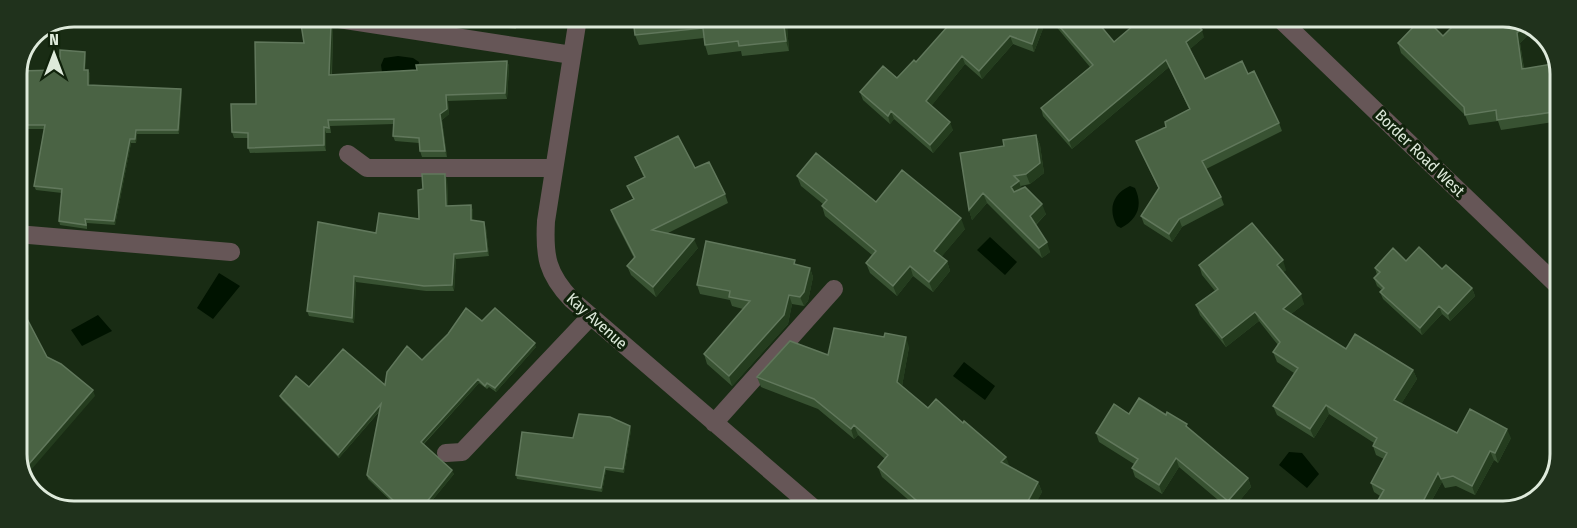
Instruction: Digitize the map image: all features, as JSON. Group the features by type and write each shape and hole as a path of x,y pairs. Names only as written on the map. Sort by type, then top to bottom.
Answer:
{"street":[{"path":"391,27 572,55"},
{"name":"Kay Avenue","path":"577,27 546,221 548,266 561,288 590,317 805,501"},
{"name":"Border Road West","path":"1288,27 1550,278"},
{"path":"348,154 367,168 554,168"},
{"path":"27,235 231,252"},
{"path":"714,423 834,289"},
{"path":"446,453 462,452 590,317"}],"shaded area":[{"path":"398,56 413,58 419,62 418,70 383,79 381,65 384,58"},
{"path":"1130,186 1135,188 1139,206 1135,216 1121,228 1114,220 1113,203 1119,193"},
{"path":"990,237 1017,262 1005,275 977,250"},
{"path":"219,273 240,286 213,319 197,308"},
{"path":"98,315 112,331 82,346 71,330"},
{"path":"964,362 995,386 985,400 953,376"},
{"path":"1289,452 1302,453 1319,474 1307,488 1279,465"}],"building":[{"path":"301,27 331,27 329,75 417,70 416,65 507,61 505,93 446,95 447,109 440,114 445,151 420,151 419,138 393,136 394,119 328,120 329,128 324,127 324,145 248,148 248,133 232,132 231,104 256,104 255,42 304,43"},
{"path":"634,27 784,27 786,41 739,46 738,41 705,45 703,28 635,35"},
{"path":"947,27 1038,27 1032,44 1010,36 979,71 962,56 926,101 950,122 930,145 891,111 888,116 860,92 883,66 897,78 914,60 916,62"},
{"path":"1060,27 1102,27 1114,42 1132,27 1199,27 1202,30 1186,42 1205,79 1242,61 1248,74 1254,71 1279,123 1202,161 1221,197 1179,219 1169,234 1141,216 1159,188 1136,141 1166,127 1165,122 1190,109 1166,60 1069,141 1041,108 1093,65"},
{"path":"1413,27 1434,27 1443,36 1452,27 1503,27 1519,30 1517,33 1522,69 1549,65 1550,112 1497,120 1496,110 1465,115 1464,107 1398,43"},
{"path":"60,50 85,52 84,70 88,70 88,85 181,89 178,130 136,130 135,139 130,139 114,221 85,219 86,225 59,221 62,189 34,186 45,125 27,125 27,71 60,70"},
{"path":"1036,135 1040,163 1026,174 1014,176 1019,181 1011,187 1014,192 1025,187 1042,204 1030,216 1047,242 1039,248 983,193 969,210 960,153 1004,146 1003,140"},
{"path":"678,136 695,168 709,162 725,194 652,230 694,239 653,287 627,266 635,257 611,210 634,199 627,186 645,177 635,157"},
{"path":"816,153 876,202 902,170 961,218 934,251 947,261 929,282 910,266 893,286 866,263 876,251 822,206 827,200 797,176"},
{"path":"422,174 445,174 446,206 471,205 471,220 484,222 487,251 454,254 452,285 424,286 354,276 352,318 307,311 318,222 376,233 379,213 419,219 418,190 423,189"},
{"path":"1252,223 1283,260 1277,265 1301,294 1283,309 1346,349 1355,334 1413,370 1394,400 1457,433 1470,409 1507,429 1495,453 1490,451 1472,486 1453,476 1441,479 1438,473 1423,501 1378,501 1384,490 1371,483 1387,453 1373,446 1377,438 1326,405 1310,429 1273,406 1298,368 1273,352 1280,342 1255,312 1222,338 1196,305 1218,289 1199,265"},
{"path":"706,241 795,260 794,264 810,268 804,292 800,297 789,295 784,315 729,376 704,354 750,301 729,297 730,291 697,285"},
{"path":"1419,247 1442,269 1446,265 1472,288 1448,314 1439,306 1420,328 1380,292 1384,288 1374,278 1380,272 1375,268 1393,248 1406,261"},
{"path":"466,308 482,321 495,308 535,343 495,388 487,383 485,386 478,379 421,442 452,470 427,501 394,501 367,475 381,404 338,455 280,396 296,376 309,387 343,349 385,385 387,372 407,346 422,360 448,334"},
{"path":"27,319 47,357 61,364 93,390 29,464"},
{"path":"834,328 884,337 885,333 906,337 897,382 928,408 936,399 1006,457 1001,462 1038,482 1028,501 917,501 878,467 888,455 854,425 851,429 814,399 757,377 790,341 828,355"},
{"path":"1139,398 1166,415 1167,412 1187,424 1186,426 1248,478 1228,501 1176,458 1159,485 1132,468 1138,459 1096,433 1114,404 1129,414"},
{"path":"579,414 610,417 630,426 623,469 605,467 601,488 516,475 522,432 573,438"}]}
